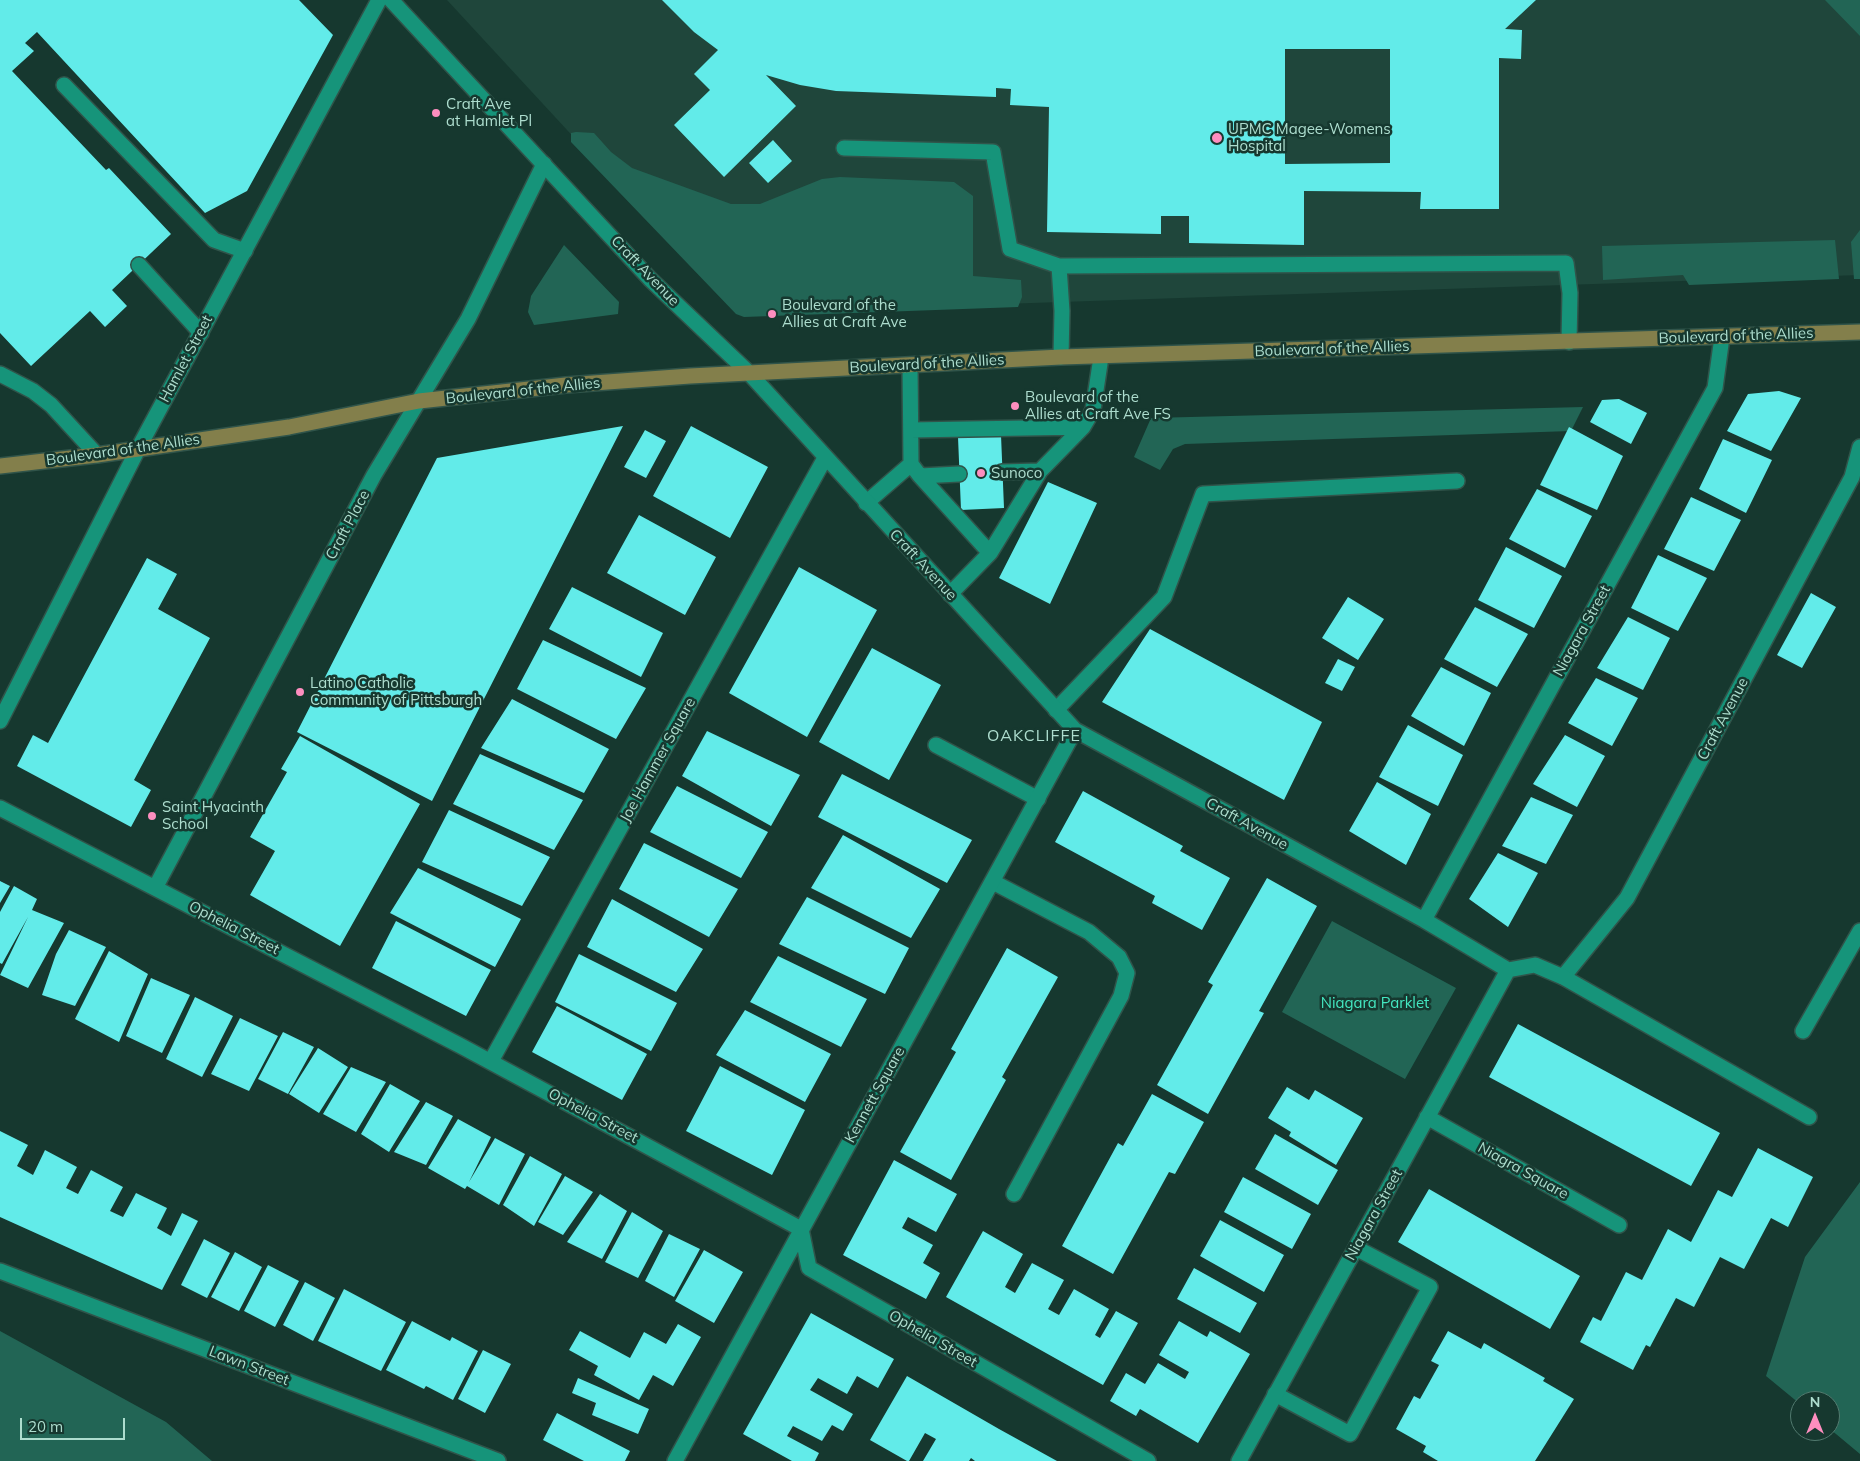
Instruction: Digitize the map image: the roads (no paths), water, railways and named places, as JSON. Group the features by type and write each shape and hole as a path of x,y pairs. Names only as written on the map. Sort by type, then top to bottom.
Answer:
{"main road":[{"name":"Boulevard of the Allies","path":"0,466 97,455 289,427 420,401 566,385 1061,357 1860,332"}],"street":[{"name":"Hamlet Street","path":"0,721 138,449 379,0"},
{"name":"Craft Avenue","path":"391,0 650,279 750,374 1075,730 1424,920 1508,970"},
{"path":"64,85 214,240 245,251"},
{"path":"844,148 993,152 1010,249 1059,266 1566,263 1570,293 1569,342"},
{"name":"Craft Place","path":"155,888 374,475 468,319 544,164"},
{"path":"139,265 201,332"},
{"path":"1059,266 1062,311 1061,357"},
{"name":"Niagara Street","path":"1424,920 1715,388 1722,337"},
{"path":"950,594 990,553 1040,471 1083,427 1093,410 1101,356"},
{"path":"910,365 911,430 915,470 990,553"},
{"path":"0,374 32,391 51,404 97,455"},
{"path":"911,430 1083,427"},
{"name":"Craft Avenue","path":"1562,977 1627,898 1852,477 1860,447"},
{"name":"Joe Hammer Square","path":"491,1062 825,458"},
{"path":"866,503 915,470 960,474"},
{"path":"1002,472 1040,471"},
{"path":"1056,710 1164,597 1203,494 1456,481"},
{"name":"Kennett Square","path":"675,1461 1075,730"},
{"path":"936,745 1038,799"},
{"name":"Ophelia Street","path":"0,808 491,1062 801,1229 809,1268 1148,1461"},
{"path":"993,882 1089,932 1119,957 1127,973 1121,996 1014,1194"},
{"path":"1803,1031 1860,931"},
{"path":"1508,970 1535,966 1562,977 1810,1117"},
{"name":"Niagara Street","path":"1239,1461 1508,970"},
{"name":"Niagra Square","path":"1427,1117 1619,1225"},
{"path":"1275,1394 1350,1434 1360,1417 1430,1288 1356,1248"},
{"name":"Lawn Street","path":"0,1271 498,1461"}],"place":[{"name":"Craft Ave at Hamlet Pl","path":"436,113"},
{"name":"UPMC Magee-Womens Hospital","path":"1217,138"},
{"name":"Boulevard of the Allies at Craft Ave","path":"772,314"},
{"name":"Boulevard of the Allies at Craft Ave FS","path":"1015,406"},
{"name":"Sunoco","path":"981,473"},
{"name":"Latino Catholic Community of Pittsburgh","path":"300,692"},
{"name":"Saint Hyacinth School","path":"152,816"}],"district":[{"name":"OAKCLIFFE","path":"1034,736"}],"park label":[{"name":"Niagara Parklet","path":"1375,1003"}]}
